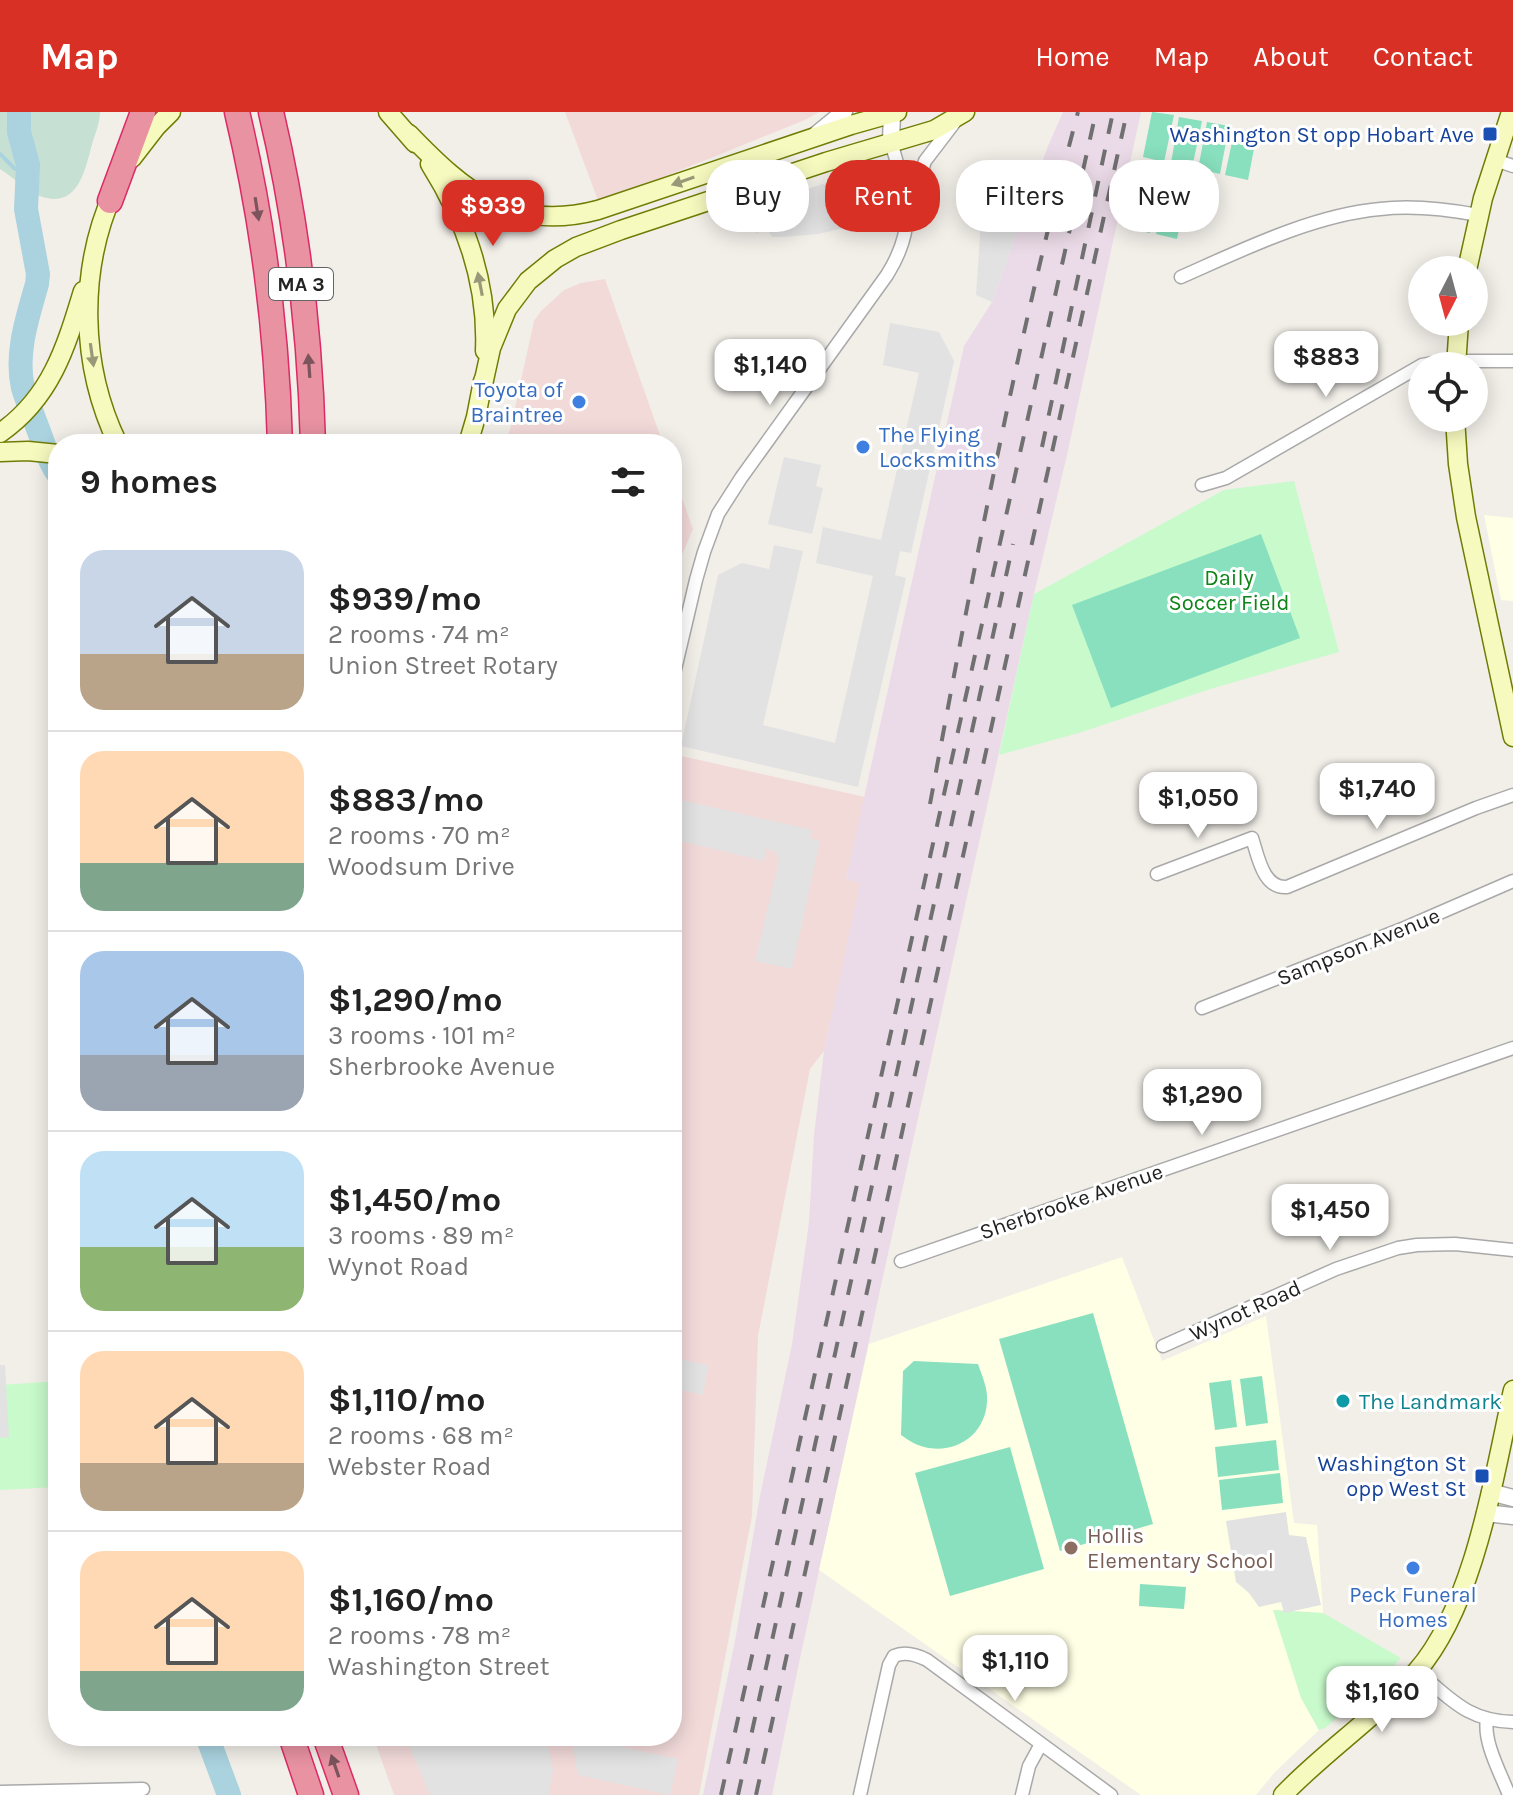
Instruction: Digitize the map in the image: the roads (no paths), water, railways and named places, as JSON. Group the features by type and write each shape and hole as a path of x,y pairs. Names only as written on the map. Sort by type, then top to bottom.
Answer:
{"highway":[{"path":"110,201 143,112"},
{"name":"MA 3","path":"273,119 300,270 312,434"},
{"name":"MA 3","path":"240,122 257,204 270,300 280,434"},
{"path":"294,1746 311,1795"},
{"path":"329,1746 346,1795"}],"main road":[{"path":"6,429 36,401 50,379 79,304 110,201 135,154 171,112"},
{"path":"388,112 452,176 486,200 517,213 548,217 598,210 889,113"},
{"path":"1470,256 1478,215 1504,163 1511,112"},
{"path":"471,434 491,348 507,309 528,281 555,259 598,238 814,166 934,130 962,114"},
{"path":"409,134 447,193 476,265 485,321 482,389"},
{"path":"94,249 89,301 90,347 103,404 114,434"},
{"path":"1456,432 1464,508 1512,729"},
{"path":"8,452 48,454"},
{"path":"1292,1791 1417,1671 1439,1639 1456,1604 1479,1539 1513,1390"}],"street":[{"path":"810,139 844,112"},
{"path":"889,113 896,160"},
{"path":"926,160 962,114"},
{"path":"1181,277 1284,233 1360,212 1384,208 1427,208 1478,215"},
{"path":"682,640 696,580 718,514 893,266 905,232"},
{"path":"1488,362 1513,361"},
{"path":"1202,485 1226,478 1408,373"},
{"path":"1157,874 1252,838 1267,878 1273,885 1282,888 1513,795"},
{"name":"Sampson Avenue","path":"1202,1008 1397,932 1513,881"},
{"name":"Sherbrooke Avenue","path":"901,1261 1513,1048"},
{"name":"Wynot Road","path":"1163,1346 1336,1269 1386,1252 1408,1246 1440,1244 1513,1250"},
{"path":"1490,1492 1513,1498"},
{"path":"1485,1513 1513,1516"},
{"path":"860,1795 889,1665 894,1656 903,1653 927,1660 1111,1795"},
{"path":"1417,1671 1475,1716 1513,1722"},
{"path":"1487,1720 1487,1739 1509,1795"},
{"path":"1022,1795 1029,1766 1041,1744"},
{"path":"0,1792 143,1789"}],"waterway":[{"path":"19,112 19,132 28,165 26,209 38,274 24,335 21,375 48,456"},
{"path":"0,154 14,168 28,174"},
{"path":"211,1746 229,1795"}],"railway":[{"path":"930,804 1016,370 1078,112"},
{"path":"721,1795 1096,112"},
{"path":"1042,447 1113,112"},
{"path":"756,1795 1127,112"},
{"path":"738,1795 1013,544"}],"place":[{"name":"Washington St opp Hobart Ave","path":"1490,134"},
{"name":"Toyota of Braintree","path":"579,402"},
{"name":"The Flying Locksmiths","path":"863,447"},
{"name":"The Landmark","path":"1343,1401"},
{"name":"Washington St opp West St","path":"1482,1476"},
{"name":"Hollis Elementary School","path":"1071,1548"},
{"name":"Peck Funeral Homes","path":"1413,1568"}],"park label":[{"name":"Daily Soccer Field","path":"1229,590"}]}
